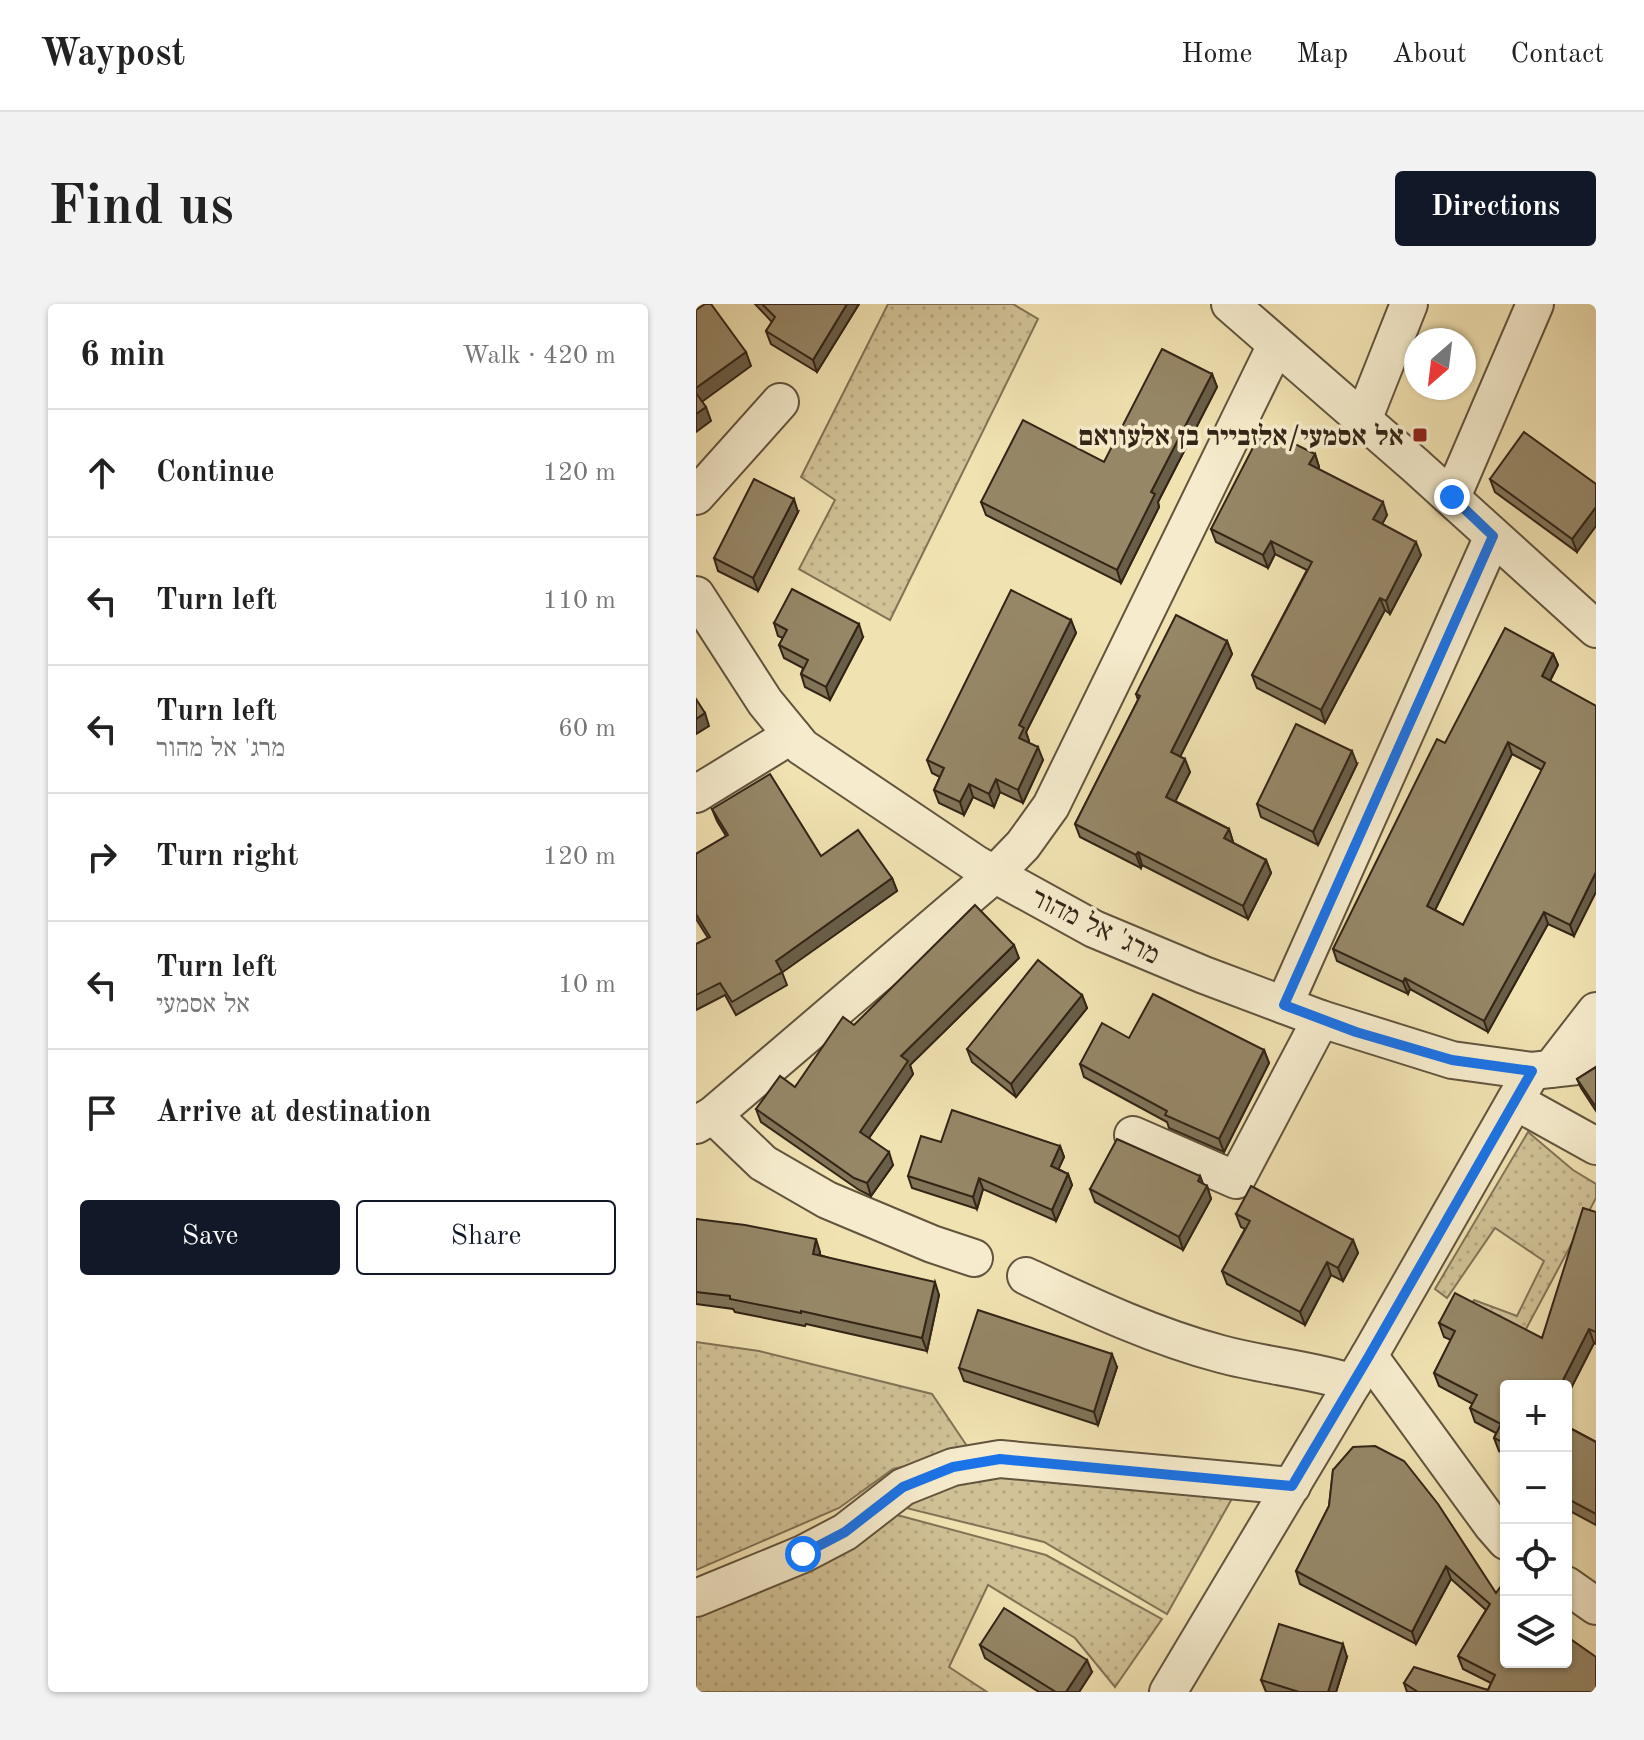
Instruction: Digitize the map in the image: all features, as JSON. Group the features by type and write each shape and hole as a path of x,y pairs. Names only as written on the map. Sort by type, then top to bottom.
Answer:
{"street":[{"path":"1230,304 1452,497 1596,629"},
{"path":"1363,420 1409,304"},
{"path":"1452,497 1535,304"},
{"path":"974,1258 827,1200 763,1163 704,1120 995,874 1023,845 1051,806 1276,345"},
{"path":"696,496 780,402"},
{"path":"1284,1005 1493,536"},
{"name":"מרג' אל מהור","path":"696,595 765,702 802,747 995,874 1094,929 1321,1019 1452,1060 1532,1080 1577,1066 1596,1054"},
{"path":"696,794 792,735"},
{"path":"1168,1692 1532,1080 1596,1011"},
{"path":"1133,1135 1236,1180 1321,1019"},
{"path":"1532,1080 1596,1146"},
{"path":"1026,1276 1103,1313 1168,1339 1269,1366 1322,1373 1361,1370"},
{"path":"1361,1370 1500,1534"},
{"path":"696,1598 803,1554 845,1532 903,1487 953,1467 1000,1459 1292,1486"},
{"path":"1572,1589 1596,1606"}],"shaded area":[{"path":"888,304 1013,304 1038,319 890,620 799,569 835,500 801,477"},
{"path":"1528,1132 1573,1170 1596,1184 1596,1198 1525,1331 1471,1305 1474,1300 1517,1316 1544,1261 1495,1228 1447,1298 1435,1289"},
{"path":"696,1342 759,1351 932,1394 971,1452 893,1469 839,1508 696,1570"},
{"path":"1002,1473 1234,1495 1167,1614 1044,1542 898,1506 931,1489"},
{"path":"886,1512 1046,1555 1162,1619 1115,1687 1075,1638 988,1585 949,1667 987,1692 696,1692 696,1617 806,1571"}],"building":[{"path":"711,304 746,352 696,388 696,310"},
{"path":"762,304 847,304 813,360 766,331 775,317"},
{"path":"1162,349 1212,374 1151,492 1155,494 1117,570 981,502 1023,420 1104,462"},
{"path":"696,393 706,407 696,414"},
{"path":"1263,428 1315,454 1309,464 1383,502 1373,519 1416,542 1386,601 1380,598 1321,710 1252,675 1312,562 1271,541 1263,555 1211,529"},
{"path":"1524,432 1596,484 1596,507 1572,539 1490,479"},
{"path":"754,479 794,499 753,578 714,558"},
{"path":"792,589 859,624 826,687 801,674 808,660 779,645 787,630 774,623"},
{"path":"1011,590 1071,620 1019,725 1024,728 1019,738 1038,747 1018,790 996,779 989,794 969,784 960,802 934,790 944,768 927,760"},
{"path":"1176,615 1227,641 1171,752 1185,759 1166,797 1229,829 1224,838 1266,860 1243,906 1138,852 1136,855 1075,824 1140,696 1136,694"},
{"path":"1505,628 1553,654 1542,676 1596,706 1596,872 1570,925 1544,912 1484,1021 1405,978 1403,982 1333,949 1437,739 1445,743","holes":["1508,742 1545,763 1463,925 1427,906"]},
{"path":"696,699 705,713 696,719"},
{"path":"1296,724 1352,751 1313,832 1257,804"},
{"path":"770,774 821,856 858,830 892,878 776,961 782,972 732,1002 720,983 696,995 696,944 710,937 696,914 696,854 728,835 712,809"},
{"path":"975,905 1014,945 901,1056 908,1061 860,1132 889,1152 867,1183 854,1178 756,1109 780,1076 795,1087 843,1017 854,1025"},
{"path":"1038,960 1082,995 1011,1084 967,1049"},
{"path":"1153,994 1264,1050 1219,1139 1165,1115 1167,1111 1080,1064 1102,1023 1129,1038"},
{"path":"1596,1067 1596,1107 1577,1079"},
{"path":"952,1110 1060,1146 1051,1166 1068,1174 1052,1210 979,1178 973,1197 908,1176 921,1136 941,1142"},
{"path":"1117,1139 1200,1176 1198,1181 1207,1186 1179,1237 1090,1189"},
{"path":"1251,1186 1353,1240 1338,1268 1327,1262 1300,1312 1222,1271 1250,1221 1236,1214"},
{"path":"1583,1208 1596,1212 1596,1332 1589,1329 1563,1380 1500,1380 1500,1423 1470,1408 1477,1395 1434,1373 1455,1331 1439,1323 1455,1293 1542,1338"},
{"path":"696,1219 816,1239 813,1254 935,1282 922,1338 730,1299 730,1296 696,1292"},
{"path":"978,1310 1112,1354 1094,1412 959,1368"},
{"path":"1500,1426 1500,1441 1494,1438"},
{"path":"1572,1429 1596,1442 1596,1514 1572,1501"},
{"path":"1375,1446 1404,1461 1438,1504 1496,1593 1500,1587 1500,1668 1572,1668 1572,1640 1596,1657 1596,1692 1418,1692 1404,1683 1414,1667 1488,1690 1495,1675 1458,1656 1490,1604 1446,1566 1412,1632 1296,1571 1329,1506 1333,1470 1353,1447"},
{"path":"1004,1608 1087,1660 1066,1692 1056,1692 980,1645"},
{"path":"1279,1624 1343,1644 1328,1692 1299,1692 1261,1680"}],"place":[{"name":"אל אסמעי/אלזבייר בן אלעוואם","path":"1420,435"}],"route":[{"path":"803,1554 845,1532 903,1487 953,1467 1000,1459 1292,1486 1532,1071 1452,1060 1356,1032 1284,1005 1493,536 1452,497"}]}
